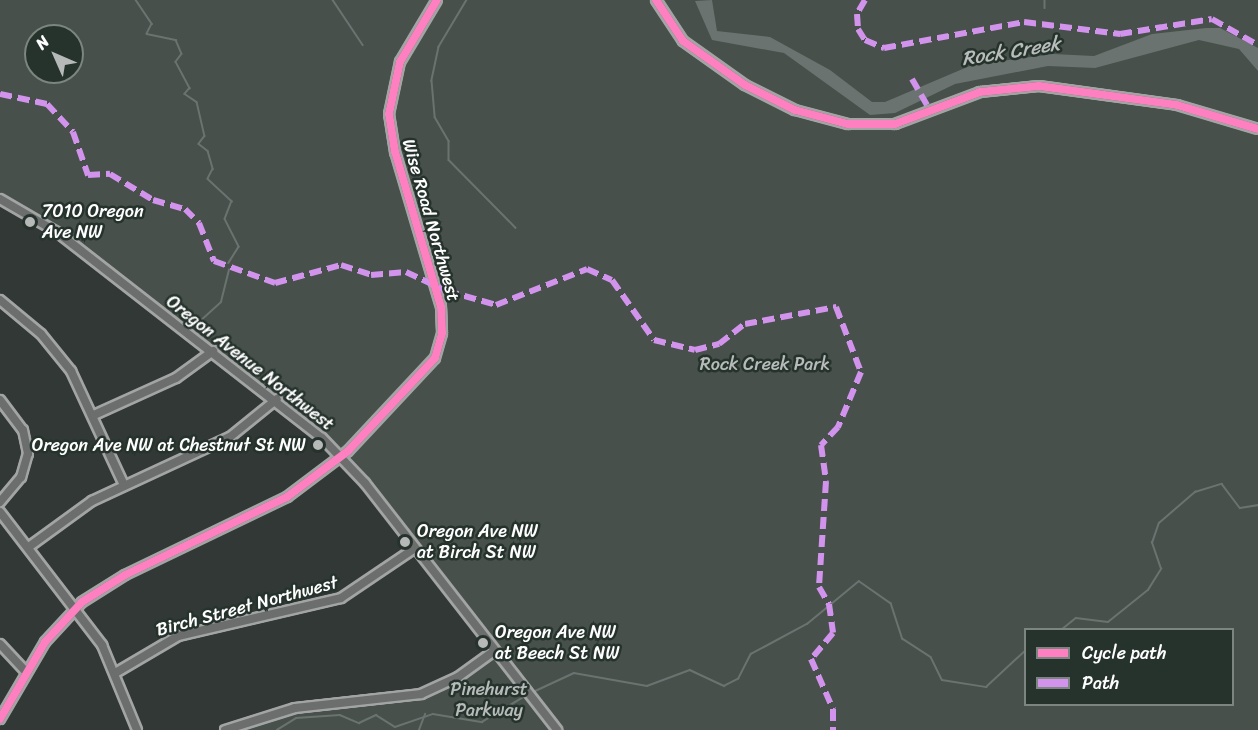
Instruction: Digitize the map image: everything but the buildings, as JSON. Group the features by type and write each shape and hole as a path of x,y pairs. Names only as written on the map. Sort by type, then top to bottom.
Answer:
{"street":[{"name":"Wise Road Northwest","path":"0,719 26,672 75,608 125,575 267,510 341,456 422,378 442,339 441,304 395,152 389,114 400,62 437,0"},
{"path":"656,0 683,41 745,85 795,110 848,124 896,124 970,95 1016,86 1115,96 1213,113 1258,129"},
{"name":"Oregon Avenue Northwest","path":"0,199 51,228 277,399 341,456 557,730"},
{"path":"0,300 56,350 94,415 124,485"},
{"path":"94,415 176,378 213,351"},
{"path":"30,546 79,509 124,485 221,442 277,399"},
{"path":"0,400 23,430 27,453 21,477 0,502"},
{"path":"0,512 30,546 75,608 117,672 137,730"},
{"name":"Birch Street Northwest","path":"117,672 178,636 341,598 415,548"},
{"path":"0,644 26,672"},
{"path":"225,730 295,708 421,694 458,678 494,651"}],"green space":[{"name":"Rock Creek Park","path":"0,0 1258,0 1258,730 238,730 279,714 414,700 459,683 501,651 321,429 63,231 0,193"}],"shaded area":[{"name":"Rock Creek","path":"712,0 717,31 770,37 830,70 872,102 885,102 972,65 1053,54 1094,56 1152,34 1206,28 1220,28 1258,48 1258,71 1239,49 1199,40 1095,68 1048,66 955,84 895,113 870,115 784,53 712,40 695,1"}],"waterway":[{"path":"136,0 152,24 147,34 176,40 182,54 176,62 190,88 185,94 197,102 205,136 199,144 208,151 213,169 208,179 232,201 225,219 239,247 229,263"},
{"path":"333,0 363,45"},
{"path":"467,0 439,47 432,81 435,117 449,141 449,160 516,228"},
{"path":"1045,0 1045,8"},
{"path":"198,323 221,302 229,270"},
{"path":"1064,628 1076,618 1108,622 1148,590 1161,569 1152,543 1159,523 1195,492 1222,484 1240,508 1258,505"},
{"path":"531,693 574,673 647,686 690,670 724,686 738,679 751,654 807,624 859,581 891,603 903,639 931,657 942,680 986,687 1024,652"},
{"path":"277,730 296,718 340,715 359,723 376,715 395,727 433,714 482,722 527,695"},
{"path":"419,730 425,714"}],"marked path":[{"path":"865,0 857,14 858,29 865,40 884,48 1024,22 1120,34 1212,19 1258,45"},
{"path":"912,79 928,107"},
{"path":"0,94 47,104 73,132 88,175 110,174 153,200 185,209 199,223 214,261 275,283 341,265 371,275 406,272 447,291 496,305 587,269 612,280 654,340 695,350 719,344 745,324 836,307 861,372 838,427 821,445 826,481 819,587 829,604 833,633 811,659 833,709 833,730"}],"cycle path":[{"path":"0,719 45,642 82,602 125,575 287,497 348,451 435,358 442,333 441,307 395,152 389,114 400,62 437,0"},
{"path":"656,0 683,41 745,85 795,110 848,124 895,124 980,92 1039,86 1177,105 1258,129"}],"place":[{"name":"7010 Oregon Ave NW","path":"30,222"},
{"name":"Oregon Ave NW at Chestnut St NW","path":"318,445"},
{"name":"Oregon Ave NW at Birch St NW","path":"405,542"},
{"name":"Oregon Ave NW at Beech St NW","path":"483,643"}],"park label":[{"name":"Pinehurst Parkway","path":"489,700"}]}
